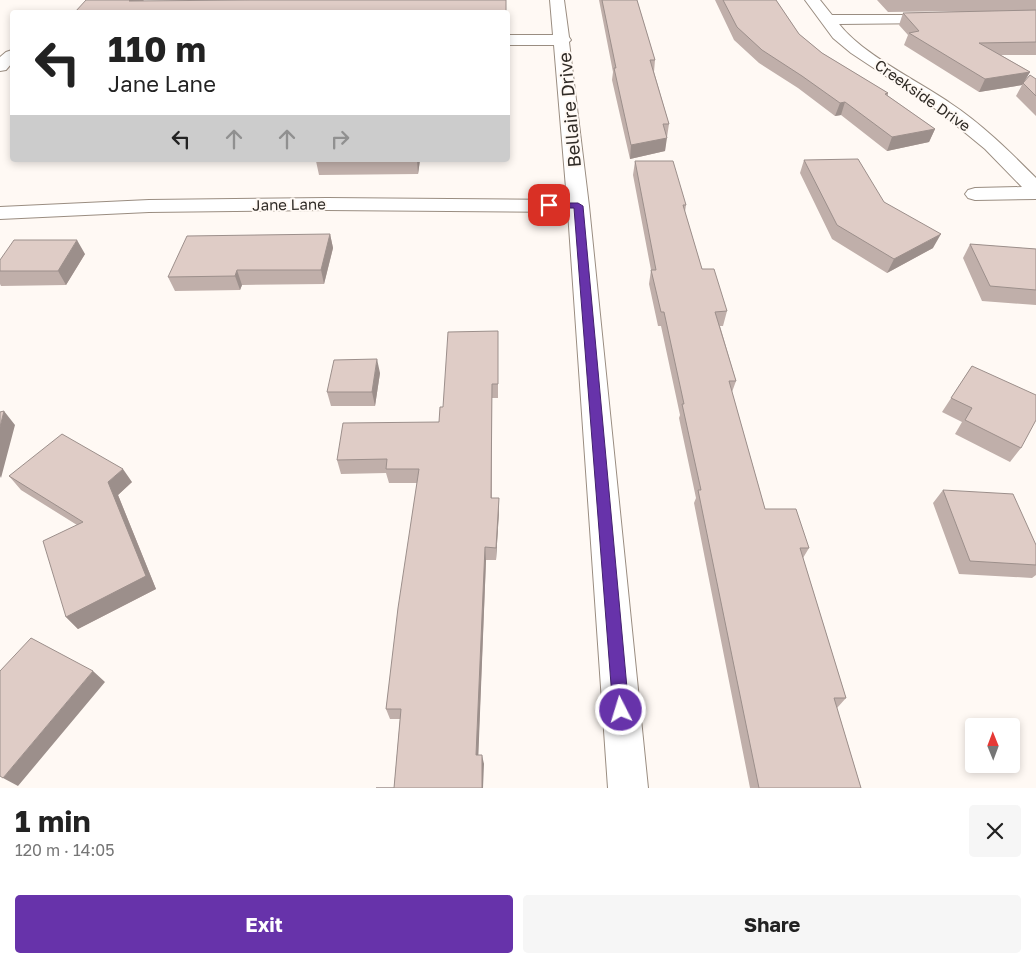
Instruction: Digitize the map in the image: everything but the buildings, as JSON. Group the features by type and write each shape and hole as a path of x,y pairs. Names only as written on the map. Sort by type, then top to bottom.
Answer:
{"street":[{"name":"Bellaire Drive","path":"557,0 563,40 578,206 628,788"},
{"name":"Creekside Drive","path":"812,0 839,35 857,50 946,108 992,145 1036,192"},
{"path":"827,20 956,18"},
{"path":"510,40 563,40"},
{"path":"0,66 10,57"},
{"path":"975,194 1036,192"},
{"name":"Jane Lane","path":"0,213 149,206 327,204 578,206"}],"route":[{"path":"549,205 578,206 621,710"}]}
